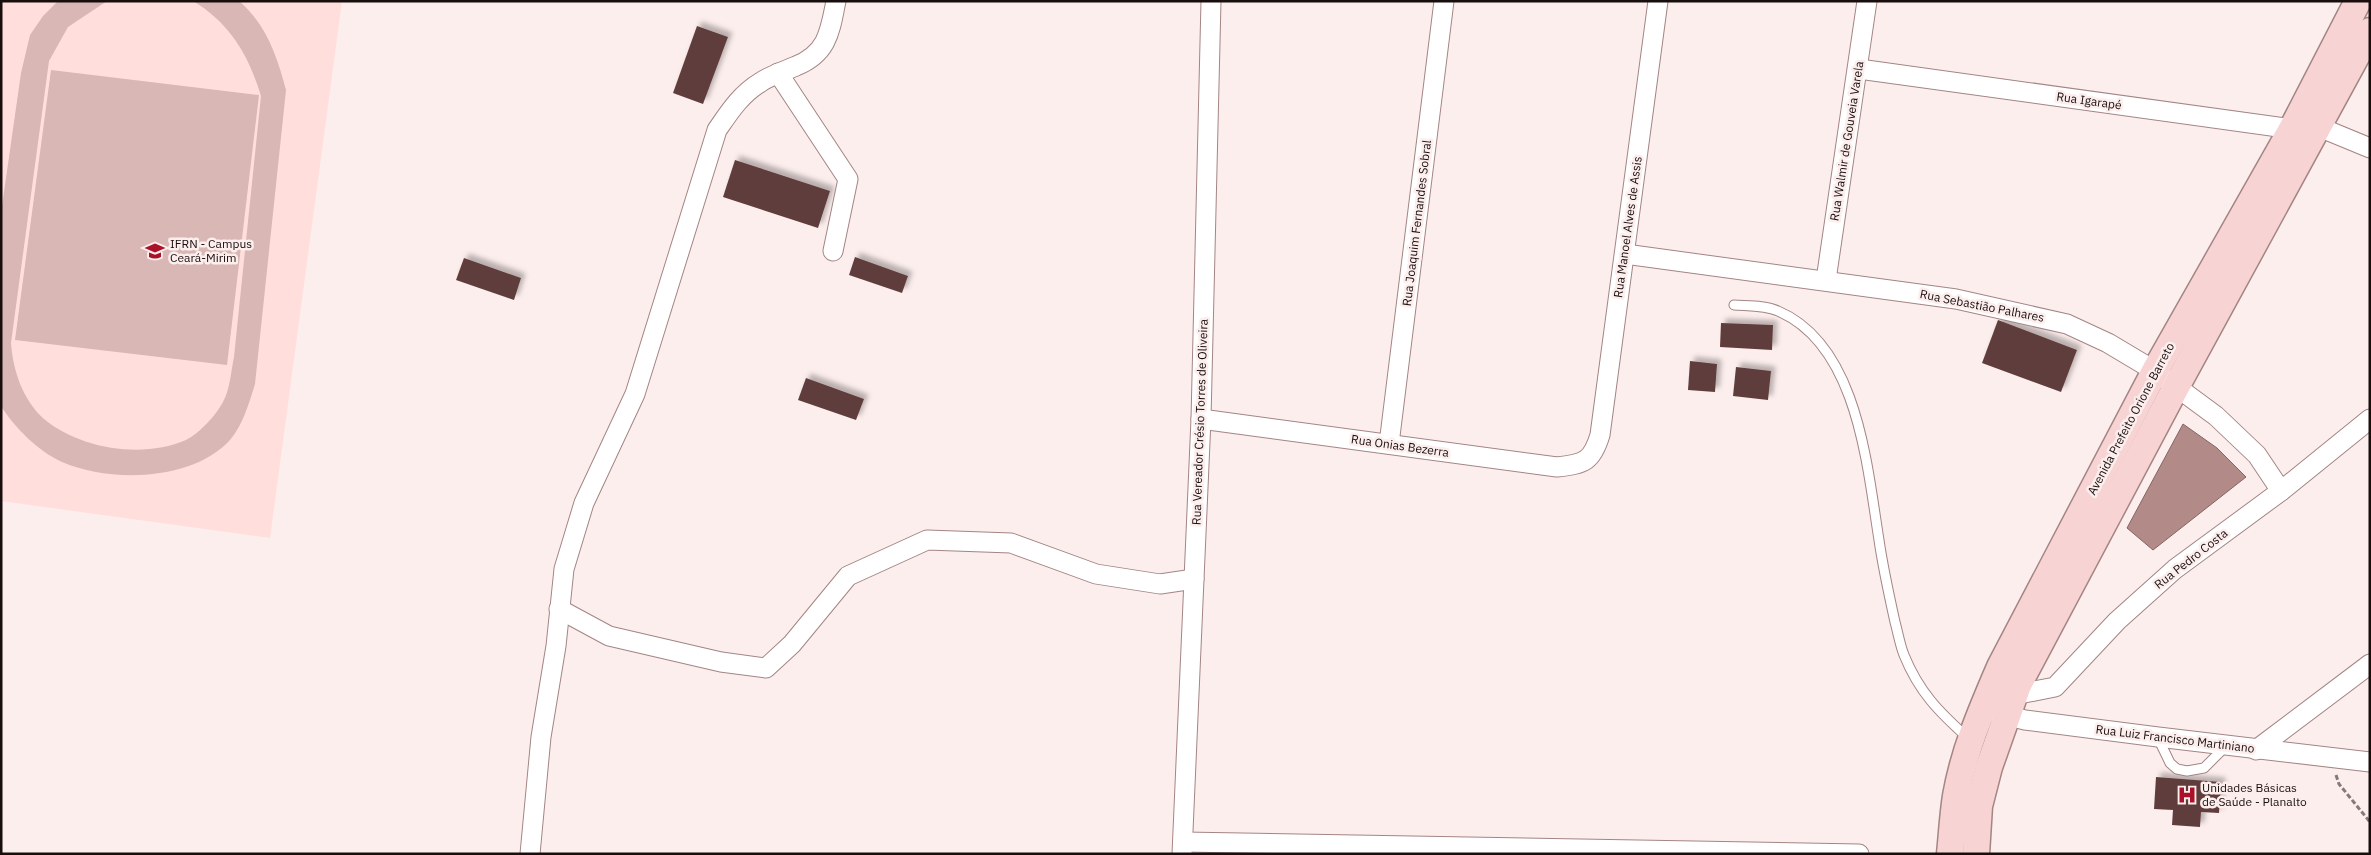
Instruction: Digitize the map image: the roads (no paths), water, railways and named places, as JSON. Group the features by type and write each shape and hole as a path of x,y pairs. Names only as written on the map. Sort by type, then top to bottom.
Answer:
{"street":[{"path":"530,854 541,737 556,646 564,569 584,503 635,394 717,130 738,100 762,81 799,66 824,46 831,29 836,1"},
{"name":"Rua Vereador Crésio Torres de Oliveira","path":"1183,848 1201,419 1211,1"},
{"name":"Rua Joaquim Fernandes Sobral","path":"1389,444 1444,1"},
{"name":"Rua Manoel Alves de Assis","path":"1595,452 1600,435 1658,1"},
{"name":"Rua Walmir de Gouveia Varela","path":"1826,280 1859,69 1867,1"},
{"name":"Avenida Prefeito Orione Barreto","path":"1976,854 1979,806 2000,707 2008,650 2156,371 2292,129 2358,1"},
{"name":"Avenida Prefeito Orione Barreto","path":"1950,854 1956,796 1970,740 2000,707 2370,31"},
{"name":"Rua Igarapé","path":"1859,69 2292,129 2319,127"},
{"path":"778,73 848,179 833,251"},
{"path":"2319,127 2370,148"},
{"name":"Rua Sebastião Palhares","path":"1624,254 1956,299 2067,324 2156,371 2216,416 2257,455 2281,491"},
{"name":"Rua Onias Bezerra","path":"1201,419 1557,467 1575,465 1588,459 1595,452"},
{"name":"Rua Pedro Costa","path":"2000,707 2055,687 2116,622 2175,569 2281,491 2370,419"},
{"path":"559,609 609,636 721,662 766,668 792,644 848,576 927,540 1011,544 1096,574 1160,584 1194,580"},
{"path":"2256,750 2370,664"},
{"name":"Rua Luiz Francisco Martiniano","path":"2000,707 2158,737 2370,762"},
{"path":"1183,848 1859,854"}],"lane":[{"path":"1734,305 1758,306 1777,310 1799,322 1821,344 1844,384 1861,432 1890,600 1903,654 1923,692 1970,740"},
{"path":"2158,737 2170,763 2177,768 2187,771 2204,768 2226,746"}],"place":[{"name":"IFRN - Campus Ceará-Mirim","path":"155,251"},
{"name":"Unidades Básicas de Saúde - Planalto","path":"2187,795"}]}
